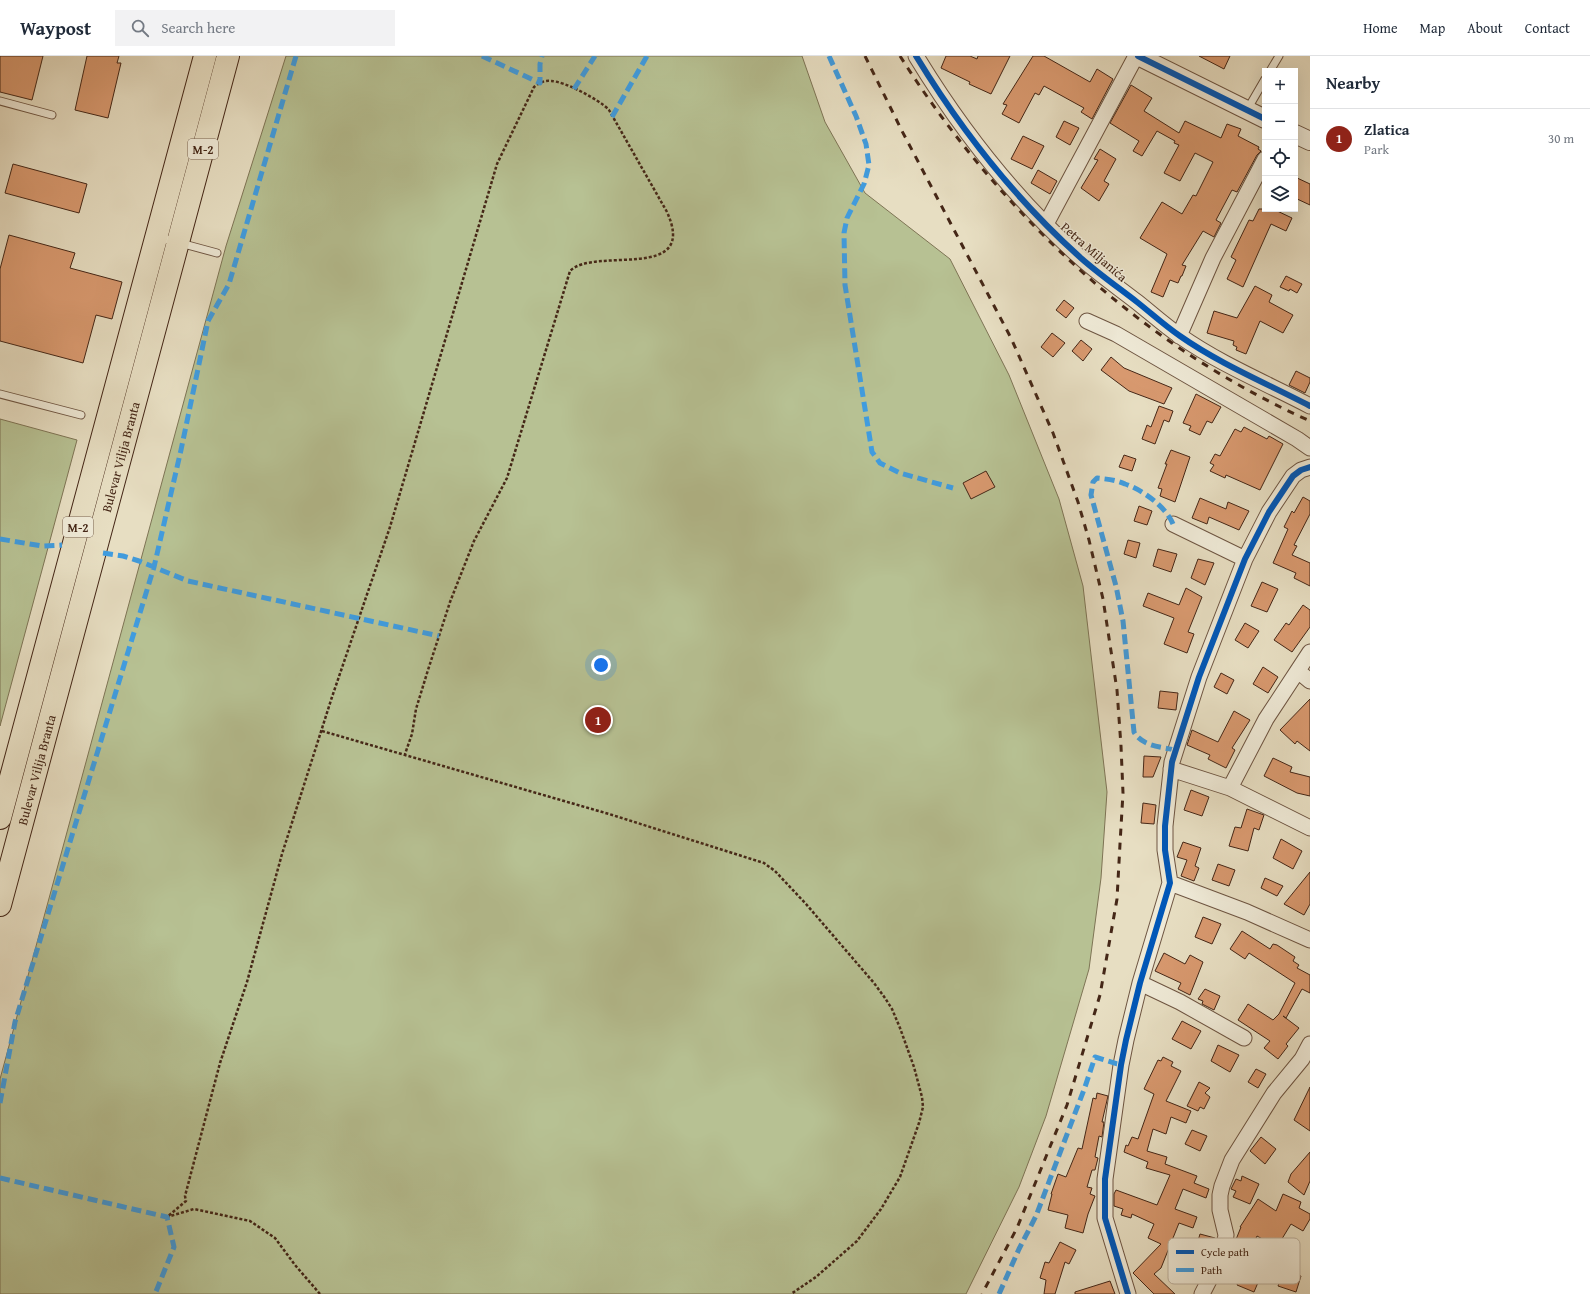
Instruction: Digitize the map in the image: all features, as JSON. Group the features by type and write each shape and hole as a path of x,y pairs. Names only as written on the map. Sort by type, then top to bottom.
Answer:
{"main road":[{"name":"Bulevar Vilija Branta","path":"0,818 205,56"},
{"name":"Bulevar Vilija Branta","path":"0,904 228,56"}],"street":[{"name":"Petra Miljanića","path":"916,56 934,85 971,137 1020,197 1082,259 1179,336 1232,368 1310,406"},
{"name":"Petra Miljanića","path":"1046,224 1137,56"},
{"path":"1137,56 1262,118"},
{"path":"1298,135 1310,141"},
{"path":"1179,336 1213,258 1262,165"},
{"path":"1087,321 1123,338 1297,439 1310,449 1269,512 1245,559 1199,677 1171,769 1165,850 1170,883 1140,983 1121,1065 1105,1179 1105,1218 1128,1294"},
{"path":"1293,476 1301,470 1310,467"},
{"path":"1173,524 1245,559"},
{"path":"1230,788 1266,719 1304,676 1310,652"},
{"path":"1171,769 1230,788 1310,828"},
{"path":"1170,883 1247,912 1310,940"},
{"path":"1140,983 1180,1002 1244,1038"},
{"path":"1226,1238 1220,1210 1220,1195 1232,1160 1274,1094 1302,1059 1310,1044"},
{"path":"1202,1294 1207,1284"}],"lane":[{"path":"1272,68 1279,56"},
{"path":"1246,110 1262,84"},
{"path":"0,101 52,115"},
{"path":"156,236 217,253"},
{"path":"0,394 81,415"}],"path":[{"path":"320,1294 295,1265 275,1238 250,1221 194,1209 167,1217 186,1201 185,1196 220,1063 247,982 282,854 332,697 390,527 497,164 534,87 546,81 558,82 598,100 609,110 667,212 673,227 672,240 668,249 658,255 636,259 579,264 570,271 507,478 474,541 450,602 416,709 412,734 404,754"},
{"path":"322,731 608,814 764,863 806,904 874,983 892,1009 914,1067 922,1097 923,1107 920,1123 900,1177 881,1209 857,1242 816,1277 791,1294"}],"green space":[{"path":"286,56 802,56 825,122 865,193 950,259 1009,375 1059,499 1083,586 1107,792 1101,878 1089,969 1046,1116 1019,1187 966,1294 0,1294 0,1079 226,246"},
{"path":"0,419 77,440 0,726"}],"building":[{"path":"0,56 43,56 32,100 0,92"},
{"path":"87,56 119,56 117,63 121,63 108,118 75,110"},
{"path":"946,56 970,56 977,59 978,56 1010,56 991,94 969,84 970,82 941,68"},
{"path":"1033,56 1044,56 1090,82 1097,69 1113,79 1092,119 1081,112 1084,108 1044,86 1039,95 1035,93 1019,123 1002,114 1007,105 1003,104"},
{"path":"1199,56 1230,56 1224,69"},
{"path":"1131,85 1152,98 1144,111 1179,133 1185,121 1221,138 1227,124 1241,129 1238,136 1259,147 1258,149 1261,151 1257,155 1237,192 1232,190 1216,220 1221,223 1214,237 1203,231 1182,265 1186,266 1178,283 1170,280 1163,297 1151,292 1167,254 1140,238 1162,202 1182,214 1193,195 1196,196 1213,162 1195,153 1180,181 1164,173 1179,145 1174,143 1175,141 1157,131 1142,156 1133,151 1139,141 1110,123"},
{"path":"1064,121 1079,128 1070,145 1056,137"},
{"path":"1023,136 1044,146 1032,169 1011,159"},
{"path":"1100,149 1116,159 1104,181 1109,184 1099,201 1081,188 1098,160 1094,159"},
{"path":"13,164 87,184 79,213 5,193"},
{"path":"1038,170 1057,181 1050,194 1031,183"},
{"path":"1298,178 1310,184 1310,205 1298,199"},
{"path":"1259,209 1262,209 1262,212 1279,212 1292,218 1286,231 1271,224 1243,287 1227,279 1236,260 1231,257 1249,220 1253,221"},
{"path":"9,235 75,253 70,268 122,282 112,319 96,315 83,363 0,341 0,269"},
{"path":"1286,276 1302,284 1297,293 1290,289 1289,291 1280,287"},
{"path":"1255,286 1272,295 1269,302 1293,315 1283,333 1260,321 1246,354 1236,350 1237,347 1233,345 1234,341 1207,333 1214,311 1237,318"},
{"path":"1064,300 1074,308 1066,318 1056,310"},
{"path":"1052,333 1065,343 1053,357 1041,347"},
{"path":"1081,340 1092,349 1083,361 1072,351"},
{"path":"1111,357 1124,368 1172,388 1164,404 1129,391 1101,370"},
{"path":"1296,371 1310,378 1310,382 1305,393 1289,385"},
{"path":"1196,394 1221,407 1212,423 1207,421 1200,435 1189,430 1191,426 1183,423"},
{"path":"1159,406 1173,411 1169,422 1164,420 1155,444 1142,439 1147,425 1151,427"},
{"path":"1244,427 1267,439 1269,436 1283,444 1260,490 1226,475 1225,478 1210,471 1214,465 1210,463 1215,454 1220,456 1235,429 1241,432"},
{"path":"1171,450 1190,457 1175,502 1160,496 1162,489 1158,488"},
{"path":"1124,455 1136,459 1132,471 1119,467"},
{"path":"986,471 995,487 971,499 963,483"},
{"path":"1303,497 1310,501 1310,514 1294,545 1297,546 1292,555 1310,563 1310,586 1294,578 1296,573 1273,563 1288,529 1284,527 1292,511 1294,513"},
{"path":"1200,498 1226,509 1228,502 1249,511 1239,530 1209,517 1207,524 1192,518"},
{"path":"1139,506 1152,511 1147,525 1134,521"},
{"path":"1128,540 1140,543 1136,558 1124,554"},
{"path":"1158,549 1177,554 1171,572 1153,566"},
{"path":"1198,559 1214,563 1205,585 1191,578"},
{"path":"1262,582 1278,589 1267,612 1251,606"},
{"path":"1186,588 1202,597 1188,632 1194,634 1187,653 1164,644 1174,618 1143,606 1148,593 1179,605"},
{"path":"1303,605 1310,610 1310,627 1292,652 1274,640 1286,623 1289,625"},
{"path":"1245,623 1259,631 1248,648 1235,640"},
{"path":"1263,667 1278,677 1268,693 1253,684"},
{"path":"1221,673 1234,680 1227,694 1214,687"},
{"path":"1160,691 1178,693 1176,710 1158,708"},
{"path":"1310,699 1310,751 1297,741 1295,744 1280,730"},
{"path":"1234,711 1250,720 1232,748 1235,750 1226,768 1208,759 1210,755 1187,745 1192,730 1218,742"},
{"path":"1144,756 1161,757 1153,777 1143,777"},
{"path":"1273,758 1292,767 1290,772 1310,777 1310,796 1297,793 1264,776"},
{"path":"1191,790 1209,797 1202,816 1184,810"},
{"path":"1143,803 1156,805 1154,824 1141,823"},
{"path":"1247,809 1264,815 1259,830 1254,828 1248,851 1229,846 1235,827 1241,828"},
{"path":"1281,839 1302,851 1293,869 1273,858"},
{"path":"1183,842 1201,848 1195,866 1199,868 1194,881 1181,876 1187,860 1177,857"},
{"path":"1218,864 1235,870 1229,886 1212,880"},
{"path":"1310,872 1310,904 1304,915 1284,904"},
{"path":"1265,878 1283,886 1277,896 1261,888"},
{"path":"1203,917 1221,924 1212,944 1195,937"},
{"path":"1242,931 1270,949 1273,944 1277,945 1295,957 1293,961 1299,965 1297,968 1310,975 1310,993 1302,989 1286,1018 1283,1016 1299,1028 1286,1044 1288,1046 1278,1059 1264,1048 1270,1041 1238,1020 1248,1004 1273,1020 1279,1014 1295,983 1249,953 1245,959 1230,949"},
{"path":"1164,953 1185,964 1190,955 1203,962 1190,995 1178,989 1181,983 1155,971"},
{"path":"1205,989 1220,996 1214,1010 1202,1004 1203,1001 1198,999"},
{"path":"1182,1021 1201,1031 1191,1049 1172,1039"},
{"path":"1218,1045 1239,1055 1230,1072 1211,1061"},
{"path":"1163,1057 1173,1062 1171,1066 1181,1071 1166,1101 1191,1111 1186,1123 1171,1117 1166,1134 1153,1129 1147,1151 1167,1157 1165,1164 1197,1176 1194,1183 1209,1189 1206,1198 1183,1189 1175,1209 1197,1217 1193,1228 1179,1223 1173,1238 1168,1238 1168,1250 1161,1268 1154,1274 1175,1294 1154,1294 1133,1273 1161,1244 1148,1238 1154,1224 1132,1214 1131,1218 1121,1215 1123,1209 1114,1206 1114,1194 1116,1190 1157,1205 1170,1175 1146,1168 1148,1162 1124,1152 1126,1145 1128,1146 1132,1137 1138,1139 1154,1094 1144,1089 1158,1060 1161,1061"},
{"path":"1256,1069 1266,1074 1258,1088 1248,1082"},
{"path":"1199,1082 1210,1088 1205,1093 1210,1097 1204,1109 1200,1107 1198,1111 1187,1106"},
{"path":"1310,1087 1310,1131 1294,1120"},
{"path":"1097,1093 1108,1096 1102,1122 1104,1122 1102,1137 1099,1136 1095,1157 1098,1158 1095,1170 1092,1170 1087,1187 1092,1188 1090,1194 1095,1196 1083,1233 1065,1228 1068,1215 1048,1210 1051,1194 1058,1174 1066,1177 1078,1148 1082,1149 1093,1098 1096,1099"},
{"path":"1192,1130 1207,1136 1200,1151 1185,1144"},
{"path":"1261,1137 1276,1149 1265,1164 1250,1151"},
{"path":"1310,1152 1310,1181 1304,1195 1288,1182 1291,1174"},
{"path":"1242,1176 1259,1184 1250,1204 1233,1197 1236,1191 1231,1189 1236,1179 1241,1181"},
{"path":"1283,1194 1301,1202 1299,1208 1310,1214 1310,1219 1303,1231 1291,1224 1282,1238 1261,1238 1257,1236 1256,1238 1237,1238 1240,1227 1258,1199 1276,1211"},
{"path":"1200,1234 1215,1238 1199,1238"},
{"path":"1060,1242 1076,1250 1069,1264 1065,1262 1055,1294 1044,1294 1046,1280 1040,1278 1045,1262 1049,1263"},
{"path":"1110,1281 1115,1294 1075,1294 1075,1292"},
{"path":"1237,1284 1257,1284 1254,1292"},
{"path":"1279,1284 1298,1284 1296,1292 1278,1286"}],"railway":[{"path":"865,56 902,131 1011,338 1053,433 1078,502 1089,540 1103,599 1117,690 1123,793 1117,899 1100,995 1067,1105 1017,1228 982,1294"},
{"path":"900,56 939,113 982,168 1028,220 1078,268 1132,313 1188,354 1248,390 1310,421"}],"marked path":[{"path":"0,1103 15,1022 154,567 181,450 208,321 229,284 296,56"},
{"path":"482,56 540,83 540,64 542,56"},
{"path":"574,89 595,56"},
{"path":"612,117 647,56"},
{"path":"829,56 856,116 866,144 869,165 864,184 847,218 844,233 845,285 872,452 880,463 900,473 953,488"},
{"path":"1173,524 1165,511 1139,490 1111,480 1097,478 1093,482 1091,495 1116,586 1123,621 1134,732 1137,737 1147,743 1158,747 1175,750"},
{"path":"0,539 42,546 62,545"},
{"path":"103,553 123,556 139,561 188,581 439,636"},
{"path":"999,1294 1019,1249 1036,1216 1095,1057 1121,1065"},
{"path":"0,1178 167,1217 174,1247 155,1294"}],"cycle path":[{"path":"916,56 933,84 992,164 1035,213 1082,259 1169,328 1195,346 1211,356 1310,406"},
{"path":"1138,56 1262,118"},
{"path":"1128,1294 1105,1218 1105,1179 1121,1065 1126,1040 1140,983 1170,883 1165,850 1165,826 1172,762 1199,677 1245,559 1269,512 1293,476 1301,470 1310,467"}],"place":[{"name":"Zlatica","path":"598,720"}]}
